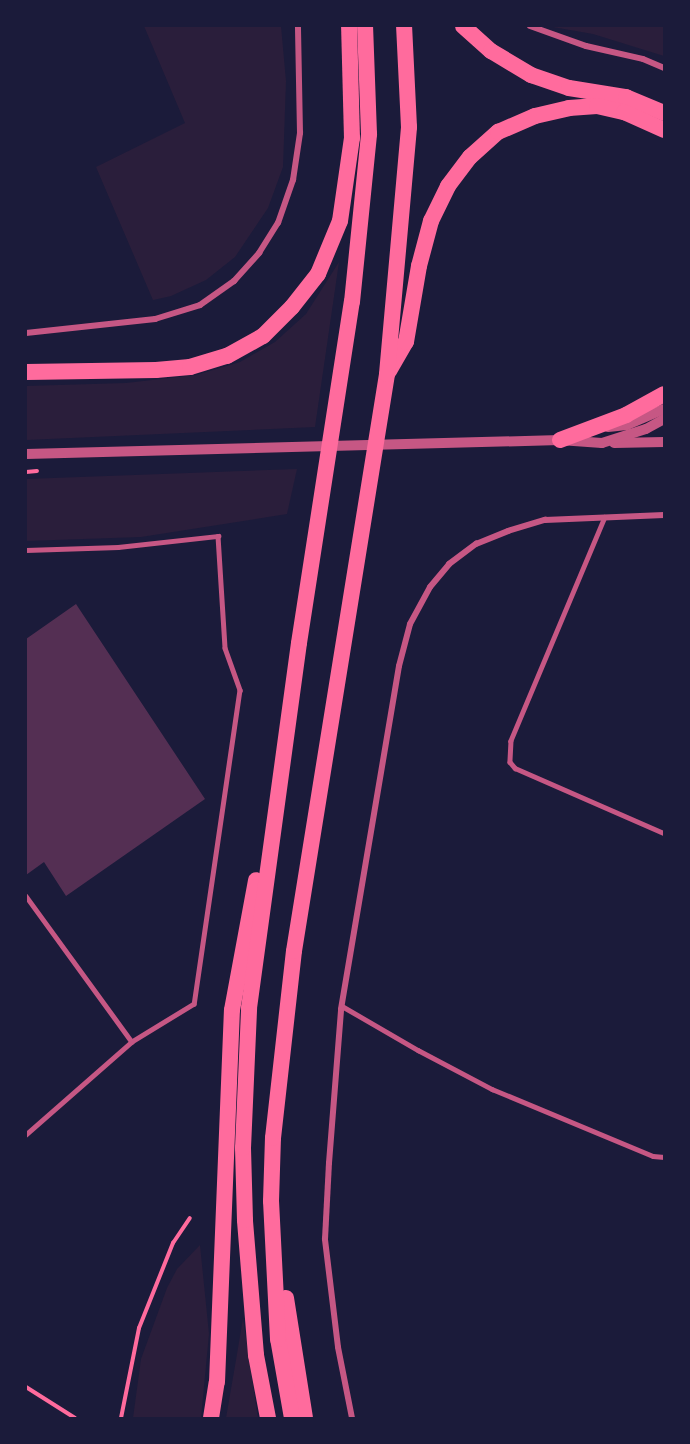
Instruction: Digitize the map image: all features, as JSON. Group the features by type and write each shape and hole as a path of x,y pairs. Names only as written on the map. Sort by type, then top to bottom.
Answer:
{"highway":[{"path":"26,372 156,370 190,367 227,356 263,336 292,307 318,274 340,221 352,138 350,26"},
{"path":"268,1419 256,1355 245,1221 243,1148 249,1008 299,643 352,302 369,134 365,26"},
{"path":"292,1419 278,1339 271,1201 273,1138 294,951 387,374 409,126 404,26"},
{"path":"464,26 491,51 531,75 569,88 626,97 664,113"},
{"path":"387,374 406,342 415,285 431,220 448,186 470,157 498,132 535,116 597,106 624,112 664,130"},
{"path":"560,440 626,415 664,394"},
{"path":"211,1419 217,1382 232,1010 299,643"},
{"path":"271,1201 305,1419"}],"street":[{"path":"26,333 155,319 200,305 240,274 259,253 278,223 293,180 300,133 298,26"},
{"path":"530,26 586,45 643,59 664,68"},
{"path":"590,429 627,425 664,409"},
{"path":"602,443 646,429 664,419"},
{"path":"26,454 560,440 602,443 664,442"},
{"path":"352,1419 338,1347 325,1239 329,1163 342,1005 399,666 410,624 430,587 449,564 476,544 545,520 664,515"}],"lane":[{"path":"605,517 511,741 510,762 515,768 664,833"},
{"path":"26,550 118,547 218,536 225,648 240,690 194,1004 132,1042 26,1135"},
{"path":"26,896 132,1042"},
{"path":"342,1005 417,1050 492,1089 653,1156 664,1157"}],"path":[{"path":"121,1419 139,1328 173,1243 190,1218"},
{"path":"26,1387 75,1419"}],"shaded area":[{"path":"144,26 281,26 286,81 283,167 268,208 235,257 206,280 171,296 153,300 96,167 185,123"},
{"path":"547,26 664,26 664,56 593,34"},
{"path":"339,262 315,427 26,440 26,386 126,383 196,375 240,362 275,342 306,314"},
{"path":"297,469 287,514 141,537 26,541 26,479"},
{"path":"200,1245 209,1334 201,1418 133,1418 141,1359 167,1288 177,1269"},
{"path":"243,1318 258,1418 226,1418 236,1360"}],"building":[{"path":"76,604 205,799 66,896 44,862 26,875 26,639"}]}
